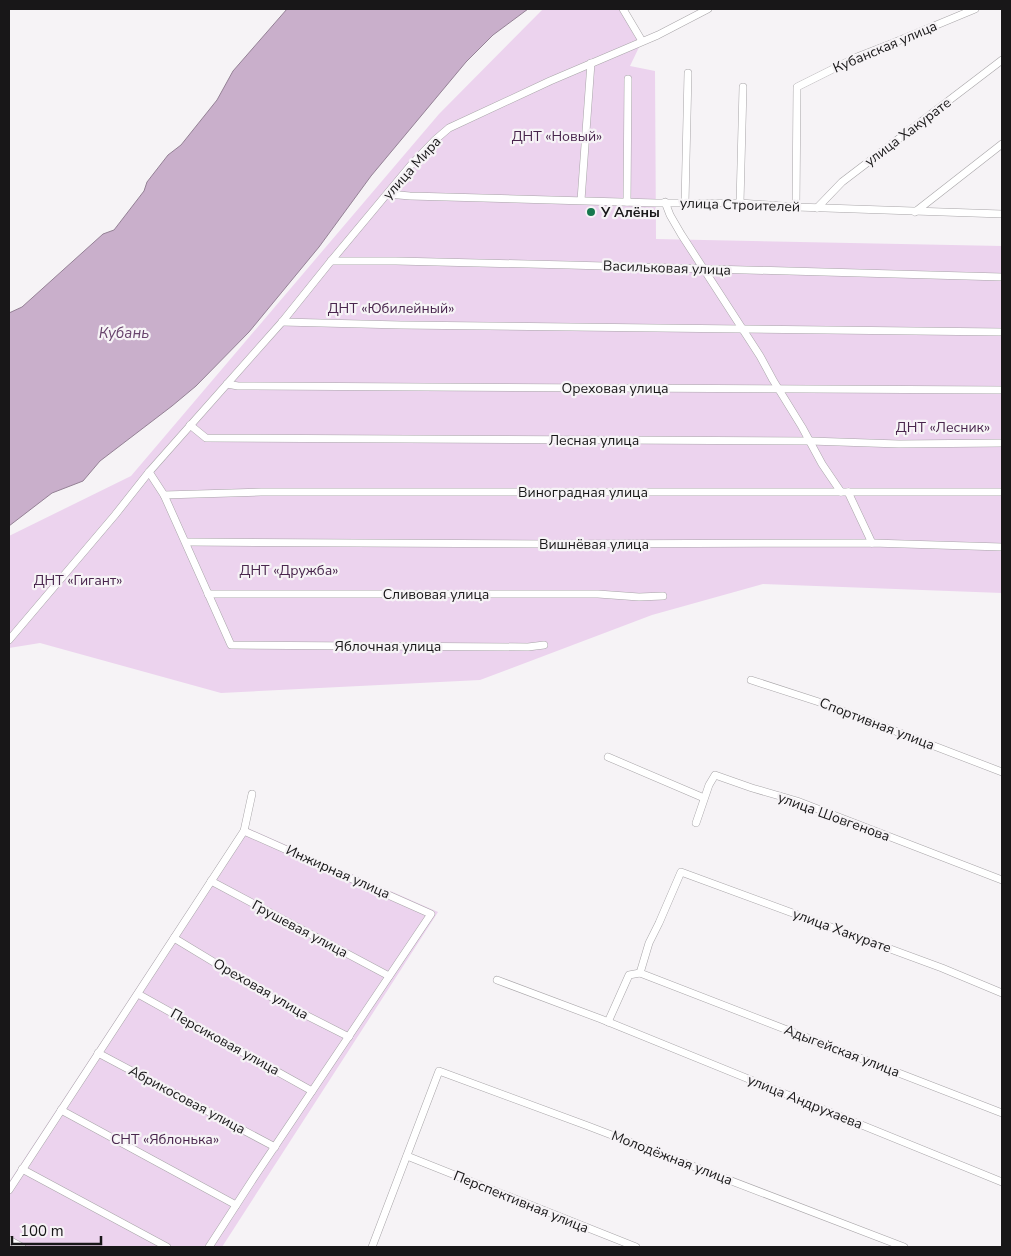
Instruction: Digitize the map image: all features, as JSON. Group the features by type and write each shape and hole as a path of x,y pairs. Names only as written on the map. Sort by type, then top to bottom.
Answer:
{"street":[{"path":"623,9 642,41"},
{"name":"улица Мира","path":"9,640 149,472 282,322 331,261 435,140 449,128 550,80 658,35 708,9"},
{"name":"Кубанская улица","path":"796,207 797,87 857,57 975,9"},
{"name":"улица Хакурате","path":"817,208 842,182 1002,60"},
{"path":"581,200 591,63"},
{"path":"685,203 688,73"},
{"path":"627,202 628,79"},
{"path":"740,203 744,87"},
{"path":"914,212 1002,144"},
{"name":"улица Строителей","path":"388,194 627,202 740,203 817,208 1002,214"},
{"path":"665,202 681,234 760,356 822,464 844,492 872,543"},
{"name":"Васильковая улица","path":"331,261 1002,276"},
{"path":"282,322 1002,332"},
{"name":"Ореховая улица","path":"228,384 238,386 1002,390"},
{"name":"Лесная улица","path":"190,425 206,438 810,441 898,444 1002,443"},
{"path":"149,472 164,495 208,594"},
{"name":"Виноградная улица","path":"164,495 261,492 1002,492"},
{"name":"Вишнёвая улица","path":"186,542 872,543 1002,547"},
{"name":"Сливовая улица","path":"208,594 598,594 639,597 663,596"},
{"name":"Яблочная улица","path":"208,594 231,645 518,647 544,645"},
{"name":"Спортивная улица","path":"751,680 822,703 1002,772"},
{"path":"608,757 704,798"},
{"name":"улица Шовгенова","path":"696,823 709,785 715,775 797,801 1002,880"},
{"path":"9,1190 244,831 252,794"},
{"name":"Инжирная улица","path":"244,831 431,914 389,976"},
{"name":"улица Хакурате","path":"640,973 649,943 681,872 942,968 1002,993"},
{"name":"Грушевая улица","path":"211,881 389,976"},
{"name":"Ореховая улица","path":"174,938 278,1001 349,1037"},
{"path":"608,1022 629,975 640,973"},
{"name":"Адыгейская улица","path":"640,973 1002,1113"},
{"path":"209,1247 389,976"},
{"name":"улица Андрухаева","path":"497,980 608,1022 1002,1182"},
{"name":"Персиковая улица","path":"138,994 312,1091"},
{"name":"Абрикосовая улица","path":"98,1053 275,1147"},
{"name":"Молодёжная улица","path":"407,1156 439,1072 588,1126 904,1247"},
{"path":"61,1110 236,1205"},
{"path":"372,1247 407,1156"},
{"name":"Перспективная улица","path":"407,1156 636,1247"},
{"path":"22,1169 167,1247"},
{"path":"9,1240 22,1247"}],"green space":[{"path":"543,9 620,9 635,37 642,41 630,66 655,71 656,239 1002,246 1002,593 763,584 652,615 480,680 221,693 40,643 9,648 9,536 131,476 439,114"},
{"name":"СНТ «Яблонька»","path":"243,826 438,912 222,1247 9,1247 9,1182"}],"water":[{"name":"Кубань","path":"287,9 528,9 493,35 466,62 371,176 319,247 249,332 196,386 100,461 83,481 52,493 9,526 9,313 22,307 103,234 114,230 144,191 147,182 168,155 181,145 217,100 233,71"}],"place":[{"name":"У Алёны","path":"591,212"}],"park label":[{"name":"ДНТ «Новый»","path":"557,136"},
{"name":"ДНТ «Юбилейный»","path":"391,308"},
{"name":"ДНТ «Лесник»","path":"943,427"},
{"name":"ДНТ «Дружба»","path":"289,570"},
{"name":"ДНТ «Гигант»","path":"78,580"}]}
